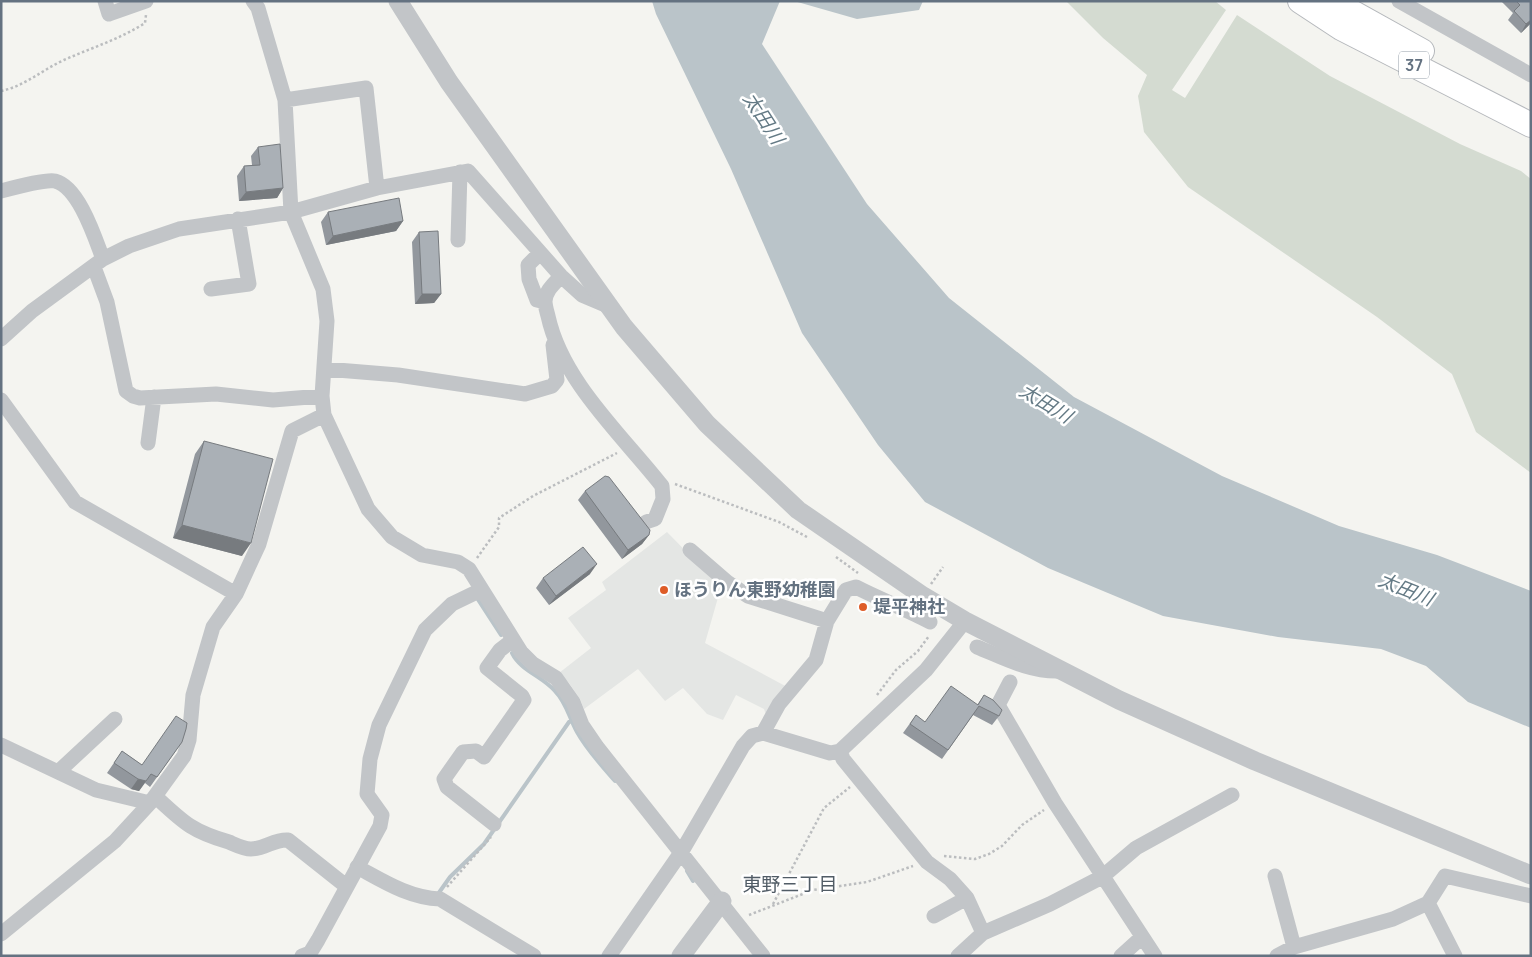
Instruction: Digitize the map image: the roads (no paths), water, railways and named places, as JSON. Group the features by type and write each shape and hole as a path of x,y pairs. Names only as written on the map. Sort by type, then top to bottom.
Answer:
{"main road":[{"name":"37","path":"1300,1 1341,28 1531,125"},
{"name":"37","path":"1332,1 1360,19 1531,107"}],"street":[{"path":"105,1 109,14 146,5"},
{"path":"253,1 258,8 285,100 291,212 323,288 327,321 322,396 324,415 368,509 392,537 422,555 458,562 469,569 513,640 533,664 556,678 573,702 582,725 597,747 722,901 763,956"},
{"path":"398,1 449,82 608,306 707,424 798,510 924,596 965,621 1120,700 1256,761 1531,875"},
{"path":"1408,3 1531,75"},
{"path":"285,100 366,88 377,188"},
{"path":"1,339 32,311 99,263 129,246 179,229 291,212 377,188 468,171 561,276 582,295 608,306"},
{"path":"458,240 460,172"},
{"path":"2,188 54,181 68,187 88,220 126,390 133,396 154,397 216,394 273,400 322,396"},
{"path":"211,289 249,284 238,219"},
{"path":"540,253 528,265 529,279 537,300 545,302"},
{"path":"325,369 398,375 525,394 552,386 557,380 552,333 545,302 549,288 561,276"},
{"path":"552,333 569,369 662,486 664,499 655,519 646,522"},
{"path":"148,443 154,397"},
{"path":"1,400 75,502 236,594"},
{"path":"1,934 115,842 152,799 184,756 189,740 193,695 213,627 236,594 259,544 292,430 324,415"},
{"path":"690,550 727,582 748,596 827,621"},
{"path":"763,733 779,704 816,660 827,621 846,590 856,587 890,605 904,608"},
{"path":"302,956 310,953 318,940 380,826 382,815 367,794 370,759 379,725 425,630 452,604 481,590"},
{"path":"889,596 904,608 930,622"},
{"path":"609,956 682,851 743,746 752,736 763,733 830,753 840,750 926,670 965,621"},
{"path":"494,829 447,787 444,778 463,752 476,750 484,756 524,700 522,696 487,668 500,650 513,640"},
{"path":"978,647 1027,667 1047,672 1063,671"},
{"path":"1010,682 998,705 1055,803 1155,956"},
{"path":"58,772 115,718"},
{"path":"1,744 96,790 152,799 201,834 249,849 260,848 278,839 288,840 346,886"},
{"path":"840,750 843,759 926,862 950,878 967,898 983,933"},
{"path":"958,956 983,933 1050,904 1102,877 1136,848 1232,795"},
{"path":"357,867 395,888 426,899 440,899 534,956"},
{"path":"1276,876 1284,953 1392,919 1428,903 1445,876 1531,896"},
{"path":"934,916 967,898"},
{"path":"682,956 722,901"},
{"path":"1428,903 1455,956"},
{"path":"1121,956 1142,937"}],"water":[{"name":"太田川","path":"652,1 780,1 762,44 867,204 949,298 1074,397 1222,476 1339,526 1437,555 1531,591 1531,728 1468,702 1426,666 1381,649 1278,637 1163,616 1048,568 925,502 878,445 802,333 731,169 656,14"},
{"path":"794,1 923,1 919,10 857,19"}],"waterway":[{"path":"477,598 501,635"},
{"path":"512,653 526,669 544,681 559,696 581,739 615,781"},
{"path":"438,894 450,877 484,844 569,722 572,721"},
{"path":"687,871 693,881"}],"place":[{"name":"ほうりん東野幼稚園","path":"664,590"},
{"name":"堤平神社","path":"863,607"}],"district":[{"name":"東野三丁目","path":"790,884"}]}
